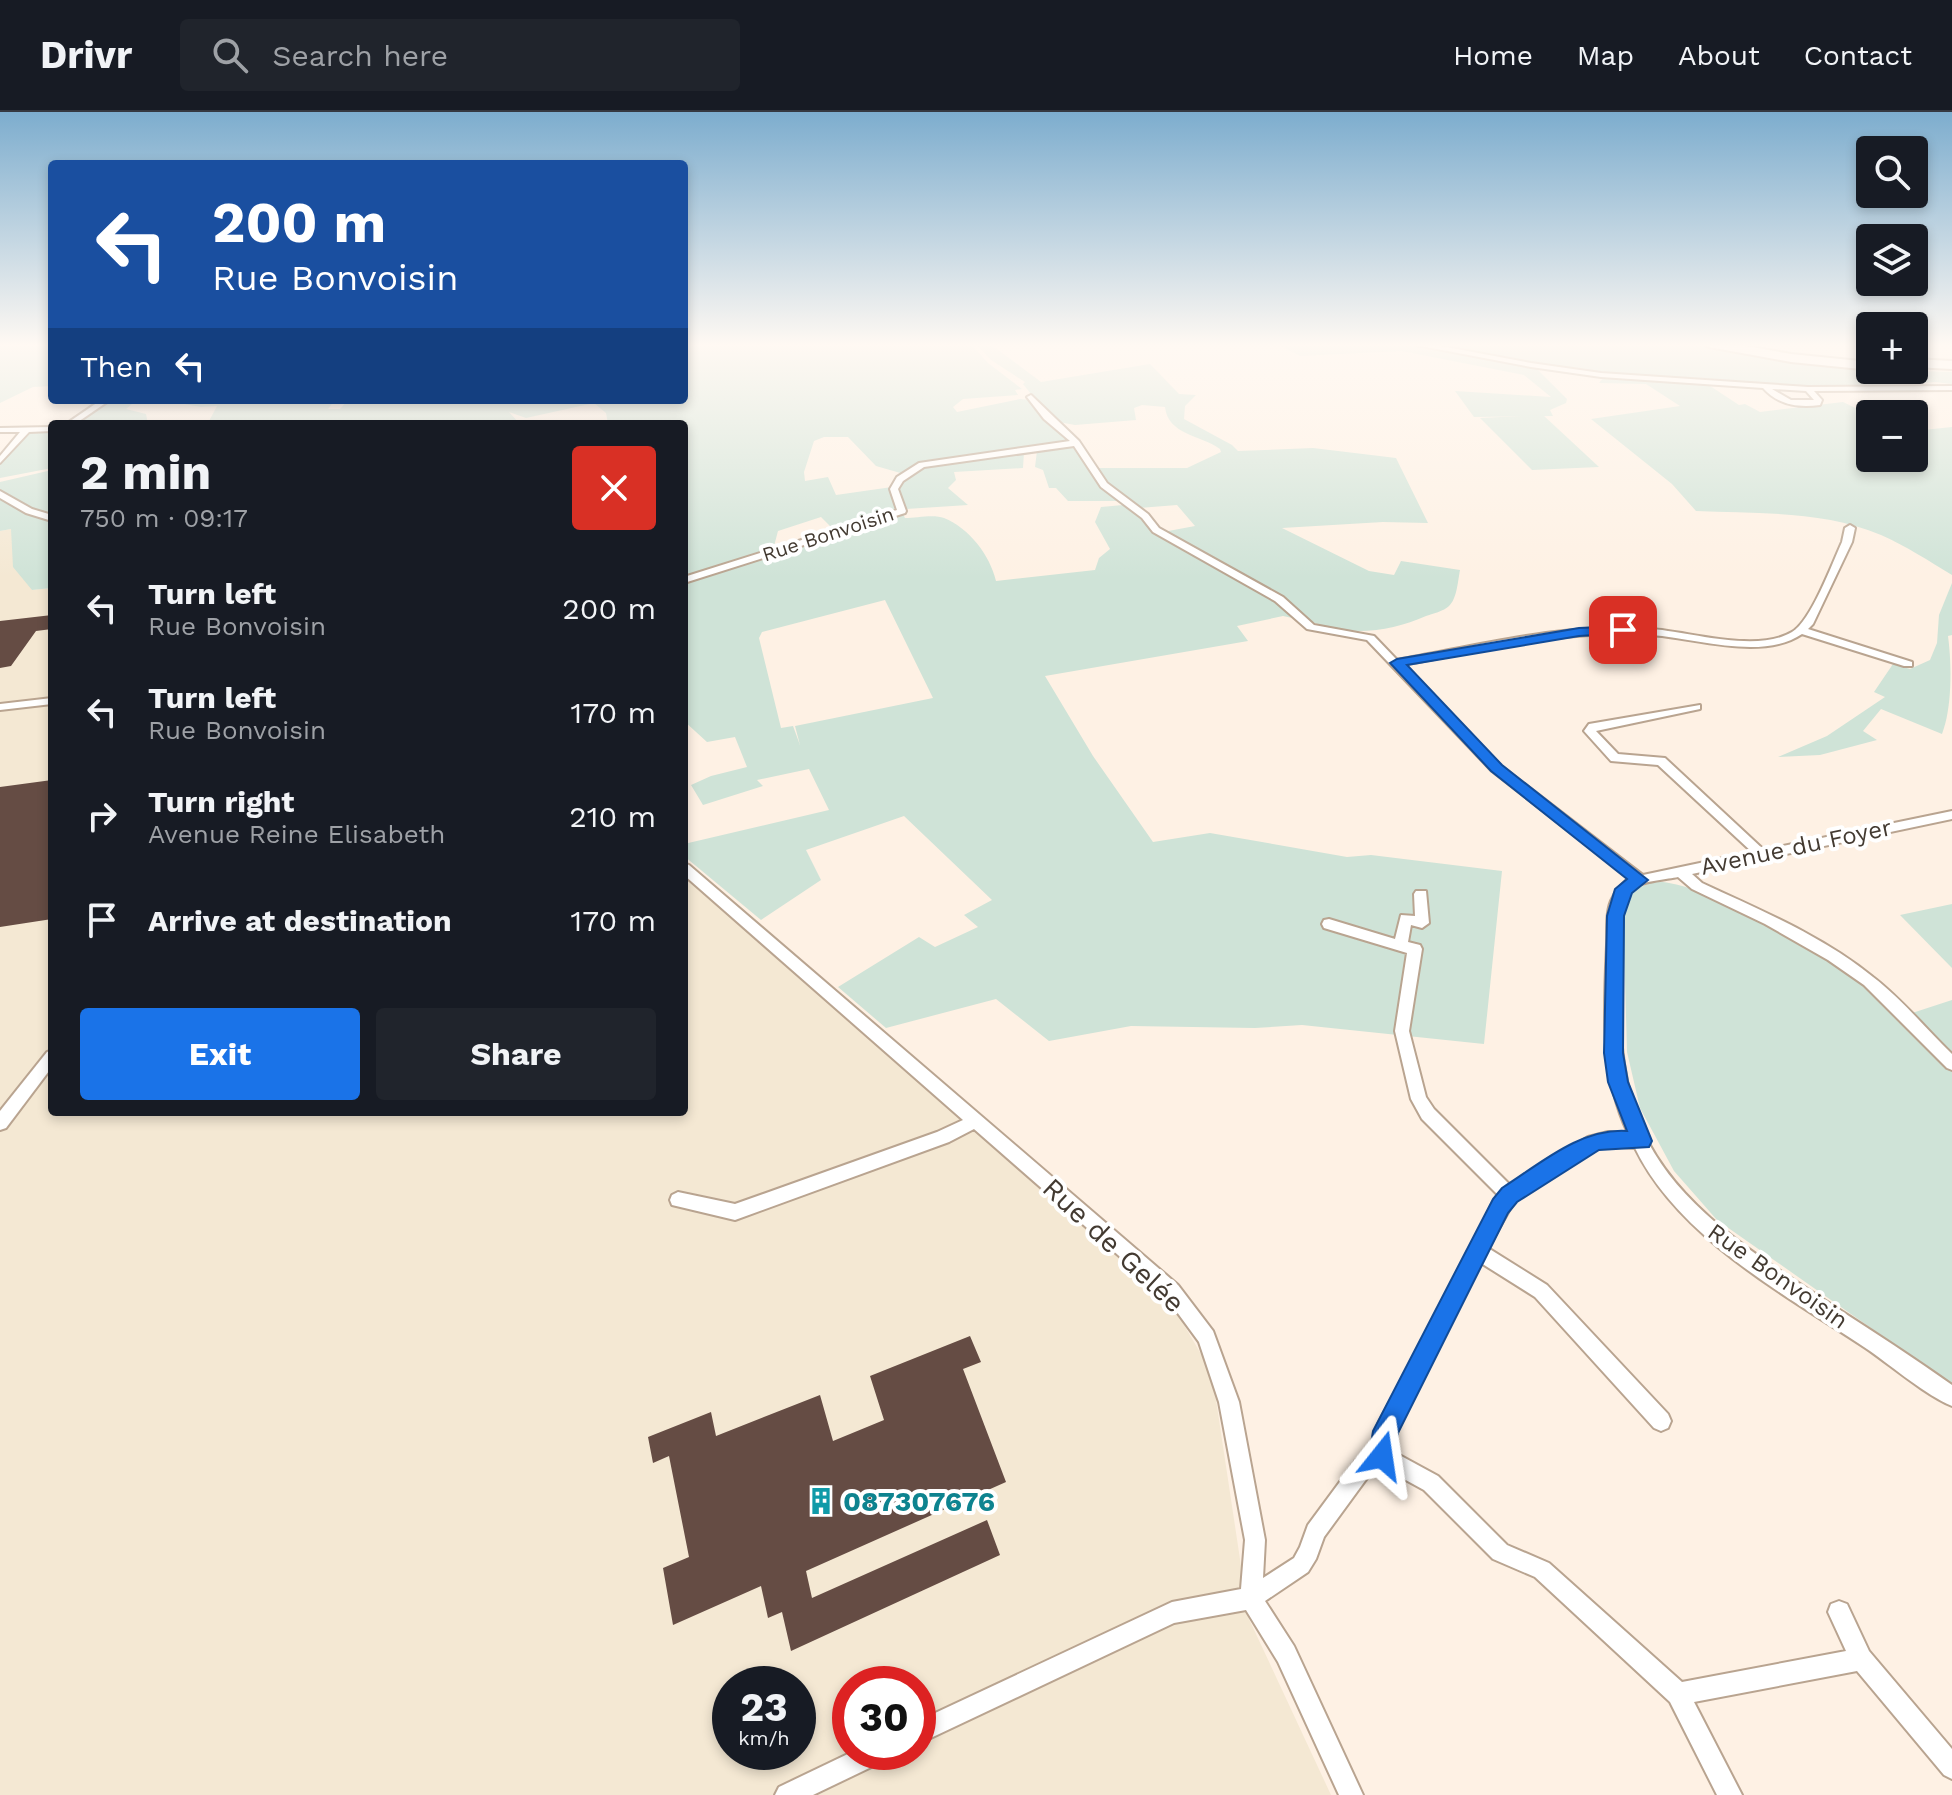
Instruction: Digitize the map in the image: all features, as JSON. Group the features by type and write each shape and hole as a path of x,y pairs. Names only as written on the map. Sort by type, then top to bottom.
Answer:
{"street":[{"path":"1052,422 1076,443 1104,485 1145,516 1156,530 1279,599 1311,627 1370,638 1496,768 1640,880"},
{"path":"0,461 27,429"},
{"path":"0,430 48,429"},
{"name":"Rue Bonvoisin","path":"688,579 902,511 894,489 896,484 922,465 1076,443"},
{"path":"0,494 29,511 48,517"},
{"path":"1802,631 1847,542 1850,528"},
{"path":"1397,663 1590,631 1651,631 1743,643 1782,638 1802,631 1908,664"},
{"path":"0,707 48,701"},
{"path":"1696,707 1593,726 1590,731 1615,758 1661,761 1760,853"},
{"name":"Avenue du Foyer","path":"1640,880 1952,815"},
{"path":"1680,871 1697,886 1770,920 1869,981 1952,1064"},
{"name":"Rue de Gelée","path":"688,875 1172,1291 1206,1337 1229,1402 1255,1540 1251,1598"},
{"name":"Rue Bonvoisin","path":"1640,880 1624,889 1615,916 1613,1053 1618,1082 1641,1141 1677,1199 1709,1230 1952,1396"},
{"path":"1400,946 1406,919 1422,923 1421,894"},
{"path":"1329,924 1415,949 1402,1031 1419,1099 1428,1114 1509,1195"},
{"path":"0,1123 48,1061"},
{"path":"678,1200 735,1212 943,1137 976,1121"},
{"path":"1382,1456 1385,1431 1509,1195 1594,1142 1608,1139 1641,1141"},
{"path":"1477,1251 1541,1291 1661,1421"},
{"path":"936,1724 1172,1613 1251,1598 1301,1565 1315,1532 1363,1467 1382,1456"},
{"path":"1382,1456 1431,1483 1461,1510 1470,1526 1500,1552 1542,1570 1678,1694 1730,1795"},
{"path":"1251,1598 1286,1654 1351,1795"},
{"path":"1839,1612 1861,1659 1952,1767"},
{"path":"1678,1694 1861,1659"},
{"path":"787,1795 840,1770"}],"shaded area":[{"path":"11,529 32,590 48,588 48,1116 688,1116 688,877 1166,1294 1212,1373 1249,1619 1331,1795 0,1795 0,531"}],"green space":[{"path":"688,422 1048,422 1072,443 919,465 904,474 876,466 848,437 824,437 814,441 804,472 805,481 828,477 836,495 892,487 898,508 834,530 821,517 778,531 773,550 688,576"},
{"path":"1056,422 1117,422 1075,425"},
{"path":"1189,422 1238,451 1313,448 1396,458 1428,523 1383,522 1282,528 1369,571 1394,575 1401,561 1460,570 1452,603 1438,612 1396,626 1365,631 1334,629 1304,618 1163,532 1195,526 1177,505 1139,508 1105,483 1095,468 1187,468 1221,452 1172,423"},
{"path":"1484,422 1550,422 1599,467 1532,470"},
{"path":"1594,422 1856,422 1856,472 1928,472 1928,430 1952,427 1952,575 1890,539 1836,521 1790,515 1696,511 1672,484"},
{"path":"48,430 48,469 0,478 0,464 29,432"},
{"path":"1074,445 1098,483 1120,501 1068,501 1056,488 1049,488 1043,470 1035,467 1037,451"},
{"path":"1024,452 1023,468 954,472 956,480 948,488 968,505 906,509 898,484 924,466"},
{"path":"48,471 48,515 31,510 0,491 0,482"},
{"path":"0,496 48,518 48,588 32,590 13,567 11,529 0,531"},
{"path":"1123,505 1140,514 1150,527 1212,566 1274,598 1297,619 1283,616 1237,626 1248,641 1045,676 1093,756 1153,842 1210,833 1347,857 1371,855 1502,871 1484,1044 1302,1025 1255,1028 1131,1026 1049,1041 996,999 886,1028 838,987 919,937 935,947 978,927 964,915 992,900 904,816 806,850 821,880 761,920 688,859 688,843 829,810 809,769 757,780 763,786 703,805 691,785 711,776 747,767 735,737 707,742 688,725 688,580 902,512 905,518 940,517 962,528 984,552 996,581 1095,570 1099,558 1110,549 1095,522 1101,507","holes":["885,600 933,698 795,726 800,745 793,726 781,728 759,638 762,632"]},
{"path":"1952,583 1952,635 1948,636 1950,687 1942,734 1881,709 1863,731 1877,740 1820,755 1778,757 1827,736 1885,697 1874,692 1893,664 1910,669 1930,660 1937,643 1939,615"},
{"path":"1656,881 1704,894 1800,941 1903,1016 1952,1000 1952,1385 1717,1220 1674,1171 1640,1108 1627,1052 1623,908 1635,889"},
{"path":"1952,904 1952,968 1900,915"}],"building":[{"path":"48,615 48,630 36,631 11,666 0,668 0,621"},
{"path":"48,781 48,920 0,927 0,787"},
{"name":"087307676","path":"970,1336 981,1362 963,1369 1006,1482 806,1571 812,1598 987,1520 1000,1555 791,1651 782,1612 768,1618 761,1586 673,1625 663,1568 689,1557 669,1456 653,1463 648,1437 711,1412 716,1436 820,1395 833,1441 884,1420 870,1376"}],"place":[{"name":"087307676","path":"821,1501"}],"route":[{"path":"1382,1456 1385,1431 1509,1195 1594,1142 1608,1139 1641,1141 1618,1082 1613,1053 1615,916 1618,899 1624,889 1640,880 1496,768 1397,663 1579,632 1623,630"}]}
